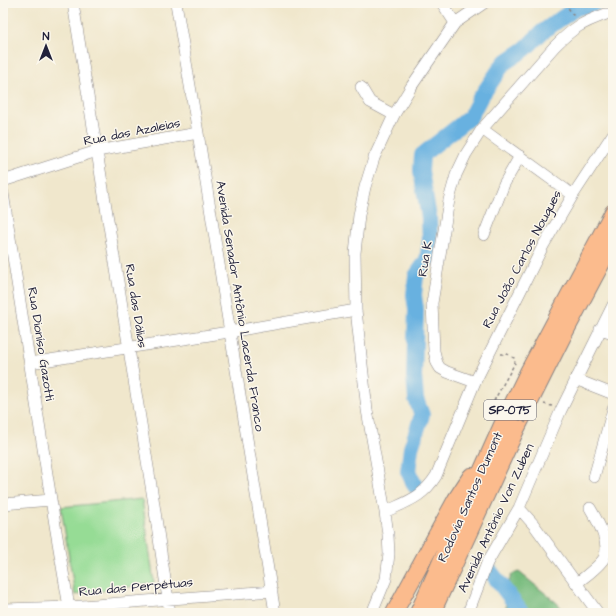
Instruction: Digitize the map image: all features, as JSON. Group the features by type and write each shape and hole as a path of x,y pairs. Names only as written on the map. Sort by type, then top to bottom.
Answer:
{"highway":[{"name":"Rodovia Santos Dumont","path":"418,613 502,425 528,372 613,212"},
{"name":"Rodovia Santos Dumont","path":"432,613 516,430 563,336 613,242"},
{"path":"394,613 456,499 502,425"},
{"path":"439,613 455,562"}],"street":[{"name":"Rua das Dálias","path":"73,3 129,347 170,613"},
{"name":"Avenida Senador Antônio Lacerda Franco","path":"176,3 276,613"},
{"path":"442,3 455,24"},
{"path":"372,613 386,579 389,554 385,512 367,410 356,310 355,253 359,215 365,187 374,158 394,114 455,24 484,3"},
{"name":"Rua K","path":"475,382 440,368 434,351 432,303 449,200 456,175 466,154 482,129 567,34 580,24 606,14"},
{"path":"362,87 370,102 394,114"},
{"path":"482,129 573,195"},
{"name":"Rua das Azaleias","path":"3,181 97,151 198,133"},
{"name":"Rua João Carlos Nougues","path":"475,382 542,246 613,134"},
{"path":"484,235 504,184 520,156"},
{"name":"Rua Dioníso Gazotti","path":"3,193 51,500 70,610"},
{"name":"Avenida Antônio Von Zuben","path":"468,613 487,563 519,508 575,379 613,305"},
{"path":"30,363 230,332 356,310"},
{"path":"600,329 613,333"},
{"path":"575,379 613,394"},
{"path":"385,512 419,496 429,487 436,476 475,382"},
{"path":"594,477 613,409"},
{"path":"3,504 51,500"},
{"path":"519,508 534,524 598,613"},
{"path":"576,584 604,558 606,546 601,527 590,508"},
{"name":"Rua das Perpétuas","path":"3,609 70,610 168,599 272,591"}],"path":[{"path":"565,3 573,15"},
{"path":"489,354 507,354 514,358 515,363 492,406 529,424"},
{"path":"540,402 561,410"}],"green space":[{"path":"142,499 154,583 75,595 61,507"},
{"path":"519,572 557,603 566,613 507,613 505,598 508,584 512,574"}],"waterway":[{"path":"415,486 408,471 411,448 422,415 416,399 414,376 416,310 414,295 416,276 427,260 430,241 429,218 421,171 422,155 470,117 480,98 504,63 525,49 542,32 576,8 595,3"},
{"path":"491,572 522,613"}]}
